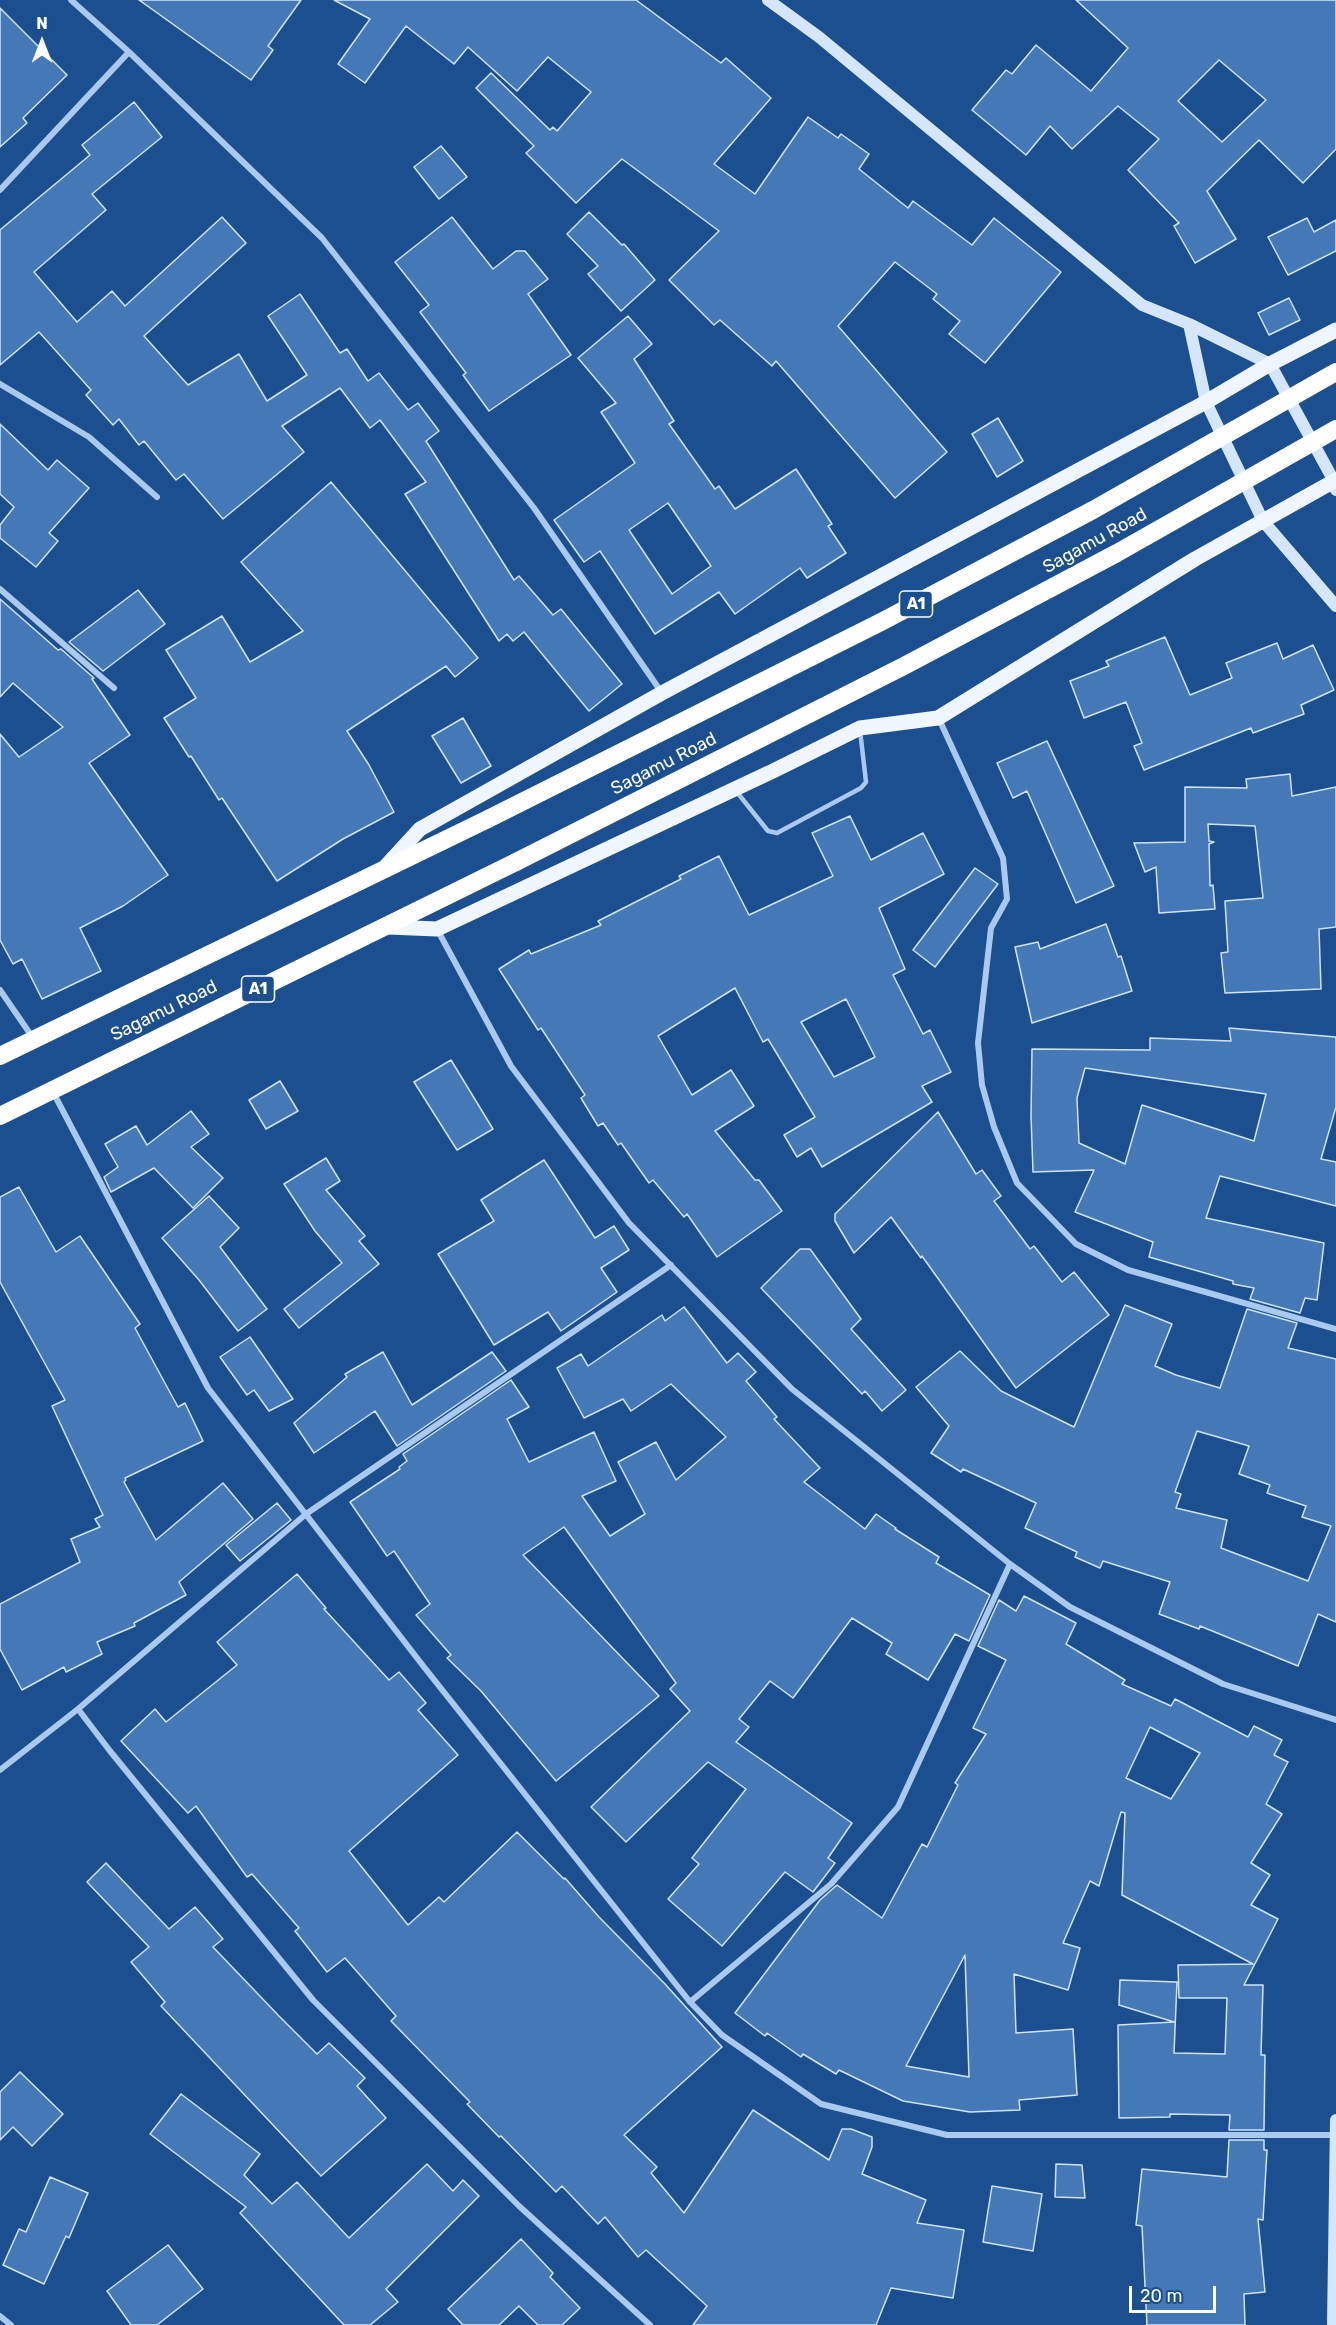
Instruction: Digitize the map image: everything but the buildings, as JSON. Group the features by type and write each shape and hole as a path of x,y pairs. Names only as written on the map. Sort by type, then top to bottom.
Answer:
{"highway":[{"name":"Sagamu Road","path":"0,1056 379,873 881,622 1093,510 1336,372"},
{"name":"Sagamu Road","path":"0,1116 387,927 904,666 1067,580 1336,429"}],"main road":[{"path":"379,873 420,829 662,693 1336,330"},
{"path":"387,927 437,929 860,728 939,717 1195,559 1335,484"}],"street":[{"path":"71,0 129,52 322,238 534,508 662,693"},
{"path":"768,0 819,37 1142,305 1189,324 1270,364 1335,484"},
{"path":"0,190 129,52"},
{"path":"1189,324 1206,402 1263,521 1336,606"},
{"path":"0,384 89,437 157,497"},
{"path":"0,589 114,688"},
{"path":"939,717 1003,858 1007,899 991,928 978,1043 982,1084 994,1127 1017,1183 1076,1244 1128,1270 1336,1329"},
{"path":"437,929 511,1066 629,1223 792,1389 1010,1564 1070,1607 1223,1684 1336,1720"},
{"path":"0,990 33,1039"},
{"path":"52,1089 208,1388 438,1685 690,2002 722,2036 821,2104 947,2135 1335,2135"},
{"path":"0,1770 78,1709 306,1514 671,1265"},
{"path":"690,2002 831,1884 898,1808 1010,1564"},
{"path":"78,1709 312,2000 519,2206 650,2325"},
{"path":"1333,2325 1336,2120"},
{"path":"0,2316 11,2325"}],"lane":[{"path":"734,789 768,831 777,833 861,788 866,782 860,728"}]}
